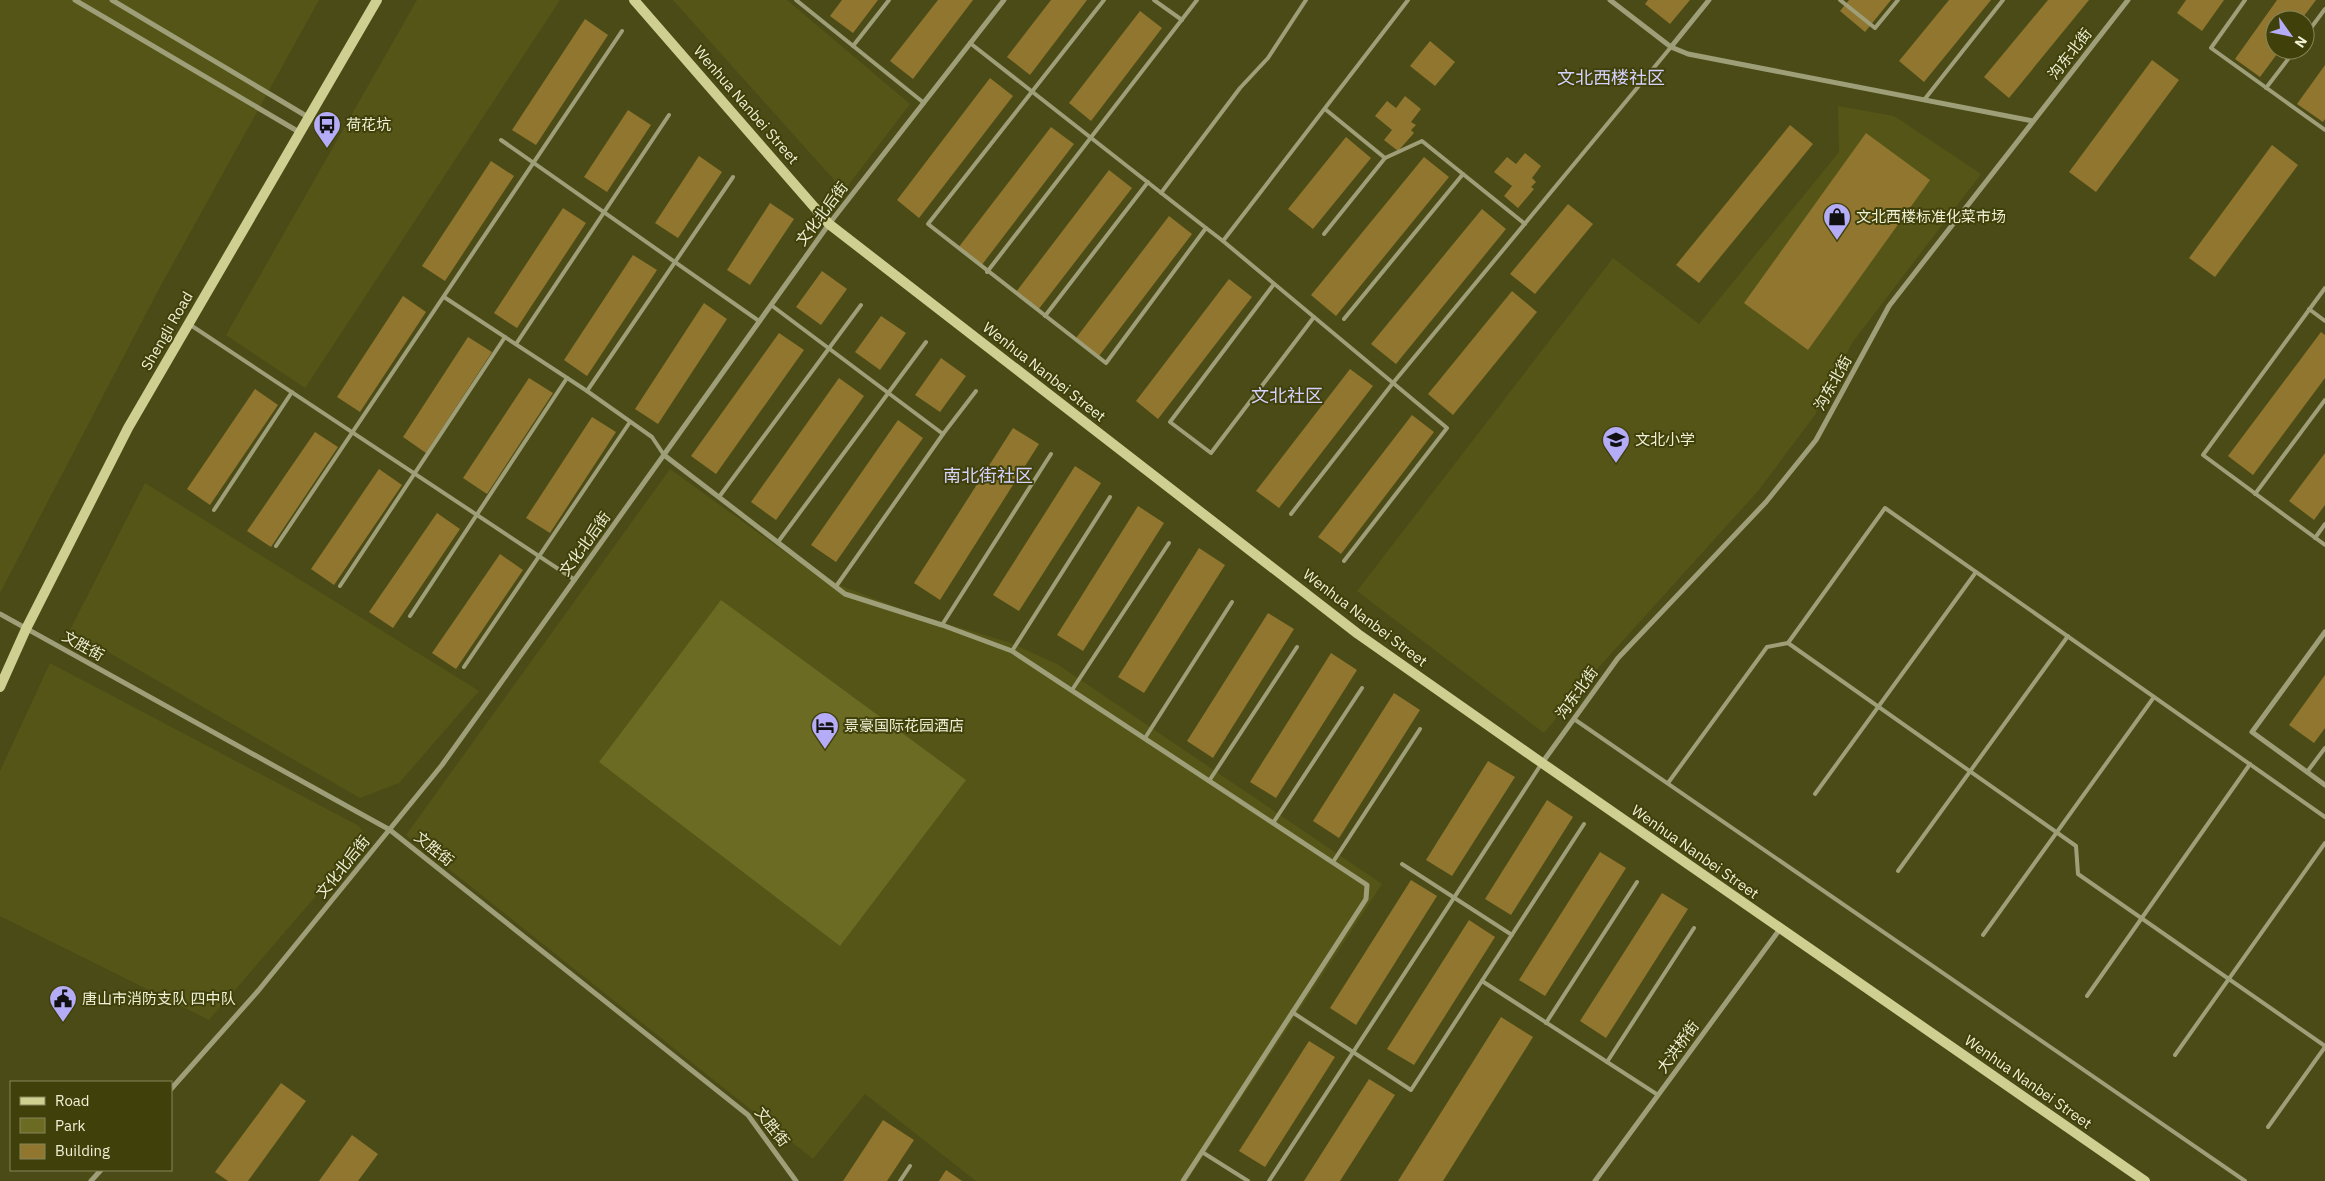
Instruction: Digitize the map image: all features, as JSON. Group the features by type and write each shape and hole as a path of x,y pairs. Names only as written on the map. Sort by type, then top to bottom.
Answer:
{"street":[{"path":"74,0 299,132"},
{"path":"112,0 308,117"},
{"name":"Shengli Road","path":"0,687 26,629 128,428 377,0"},
{"name":"Wenhua Nanbei Street","path":"634,0 829,224 1358,634 2131,1177 2145,1181"},
{"name":"文化北后街","path":"172,1089 258,991 442,766 829,224 1004,0"},
{"path":"1610,0 1670,47 1688,54 2033,121"},
{"path":"1670,47 1709,0"},
{"name":"沟东北街","path":"1542,763 1618,658 1766,502 1816,440 1889,306 2128,0"},
{"path":"664,455 837,585 845,594 942,625 1012,651 1367,885 1366,899 1183,1181"},
{"name":"文胜街","path":"0,614 390,830 748,1115 796,1181"},
{"path":"2325,632 2252,732 2325,785"},
{"name":"大洪桥街","path":"1595,1181 1780,929"},
{"path":"91,1181 100,1171"}],"lane":[{"path":"796,0 924,102"},
{"path":"853,46 889,0"},
{"path":"1104,0 928,224 987,272 1106,363 1206,228"},
{"path":"1154,0 1182,20"},
{"path":"987,272 1197,0"},
{"path":"1161,193 1240,88 1268,58 1306,0"},
{"path":"1223,241 1408,0"},
{"path":"1840,0 1875,28 1898,0"},
{"path":"1923,100 2003,0"},
{"path":"2245,0 2210,48 2325,130"},
{"path":"2315,23 2325,10"},
{"path":"276,546 622,31"},
{"path":"970,44 1223,241 1447,428 1344,562"},
{"path":"1291,514 1393,383 1670,47"},
{"path":"2266,88 2287,60"},
{"path":"1325,109 1385,158"},
{"path":"516,344 669,115"},
{"path":"501,140 759,321"},
{"path":"1324,234 1385,158 1422,141 1525,224"},
{"path":"1344,319 1463,174"},
{"path":"587,391 733,177"},
{"path":"1044,316 1148,182"},
{"path":"1274,284 1170,422 1211,453 1314,317"},
{"path":"2325,288 2203,455 2325,545"},
{"path":"444,297 587,391 652,437 664,455"},
{"path":"771,305 944,434"},
{"path":"720,497 830,350 861,305"},
{"path":"2309,309 2325,321"},
{"path":"188,323 575,580"},
{"path":"340,586 505,337"},
{"path":"778,542 887,392 926,342"},
{"path":"410,616 567,378"},
{"path":"837,585 976,391"},
{"path":"214,510 292,392"},
{"path":"2255,494 2325,400"},
{"path":"464,667 630,422"},
{"path":"942,625 1051,454"},
{"path":"1012,651 1110,497"},
{"path":"1668,783 1768,647 1788,643 1885,508 2325,817"},
{"path":"2315,538 2325,524"},
{"path":"1072,690 1169,543"},
{"path":"1815,794 1976,572"},
{"path":"1145,738 1232,602"},
{"path":"1898,871 2068,636"},
{"path":"1788,643 2076,846 2078,874 2325,1046 2268,1127"},
{"path":"1209,781 1297,647"},
{"path":"1273,823 1362,688"},
{"path":"1983,935 2154,697"},
{"path":"1574,719 2245,1181"},
{"path":"1333,862 1420,729"},
{"path":"2307,772 2325,748"},
{"path":"1269,1181 1542,763"},
{"path":"2087,996 2250,764"},
{"path":"1292,1012 1411,1090 1584,824"},
{"path":"2175,1055 2325,842"},
{"path":"1402,864 1512,935"},
{"path":"1546,1023 1637,882"},
{"path":"1607,1062 1694,928"},
{"path":"1482,981 1658,1095"},
{"path":"1202,1152 1248,1181"},
{"path":"900,1181 910,1166"}],"shaded area":[{"path":"0,0 319,0 160,287 0,593"},
{"path":"417,0 560,0 305,388 226,335"},
{"path":"673,0 787,0 910,104 844,191"},
{"name":"文北小学","path":"1838,106 1894,116 1981,174 1852,343 1815,415 1758,491 1589,678 1544,733 1357,591 1613,258 1699,324 1839,152"},
{"name":"景豪国际花园酒店","path":"670,469 793,558 846,588 921,616 1008,642 1057,664 1382,884 1187,1181 976,1181 865,1094 813,1159 406,835"},
{"path":"145,483 479,691 399,783 360,798 70,630"},
{"path":"50,663 359,826 366,838 209,1020 0,916 0,771"}],"green space":[{"path":"721,600 966,780 840,946 599,762"}],"building":[{"path":"842,0 878,0 853,33 830,16"},
{"path":"938,0 973,0 913,79 890,61"},
{"path":"1051,0 1087,0 1030,75 1007,57"},
{"path":"1648,0 1690,0 1670,24 1645,4"},
{"path":"1849,0 1891,0 1865,32 1840,11"},
{"path":"1949,0 1991,0 1924,82 1899,61"},
{"path":"2048,0 2089,0 2009,98 1984,77"},
{"path":"2186,0 2224,0 2202,31 2177,13"},
{"path":"2277,0 2316,0 2308,10 2270,10"},
{"path":"1140,11 1162,28 1091,121 1069,103"},
{"path":"2265,17 2265,60 2273,60 2260,77 2235,59"},
{"path":"585,19 608,35 536,145 512,130"},
{"path":"1430,41 1455,62 1435,86 1410,66"},
{"path":"2152,60 2179,80 2096,192 2069,172"},
{"path":"2325,65 2325,119 2323,122 2297,104"},
{"path":"990,78 1013,96 919,218 897,200"},
{"path":"1405,96 1421,109 1411,122 1416,125 1411,130 1414,133 1398,151 1384,140 1392,130 1375,116 1387,101 1396,108"},
{"path":"628,110 651,125 607,192 584,177"},
{"path":"1790,125 1813,144 1699,283 1676,265"},
{"path":"1051,127 1074,144 981,266 958,248"},
{"name":"文北西楼标准化菜市场","path":"1866,133 1930,180 1808,350 1744,303"},
{"path":"1346,137 1371,158 1313,229 1288,209"},
{"path":"2272,145 2298,165 2215,277 2189,258"},
{"path":"1525,153 1541,166 1532,178 1536,182 1531,187 1534,189 1518,208 1504,196 1512,186 1494,172 1507,157 1516,164"},
{"path":"699,156 722,172 678,238 655,223"},
{"path":"1424,157 1449,177 1336,316 1311,295"},
{"path":"491,161 514,176 445,281 422,266"},
{"path":"1109,170 1132,188 1038,310 1016,292"},
{"path":"770,203 794,219 750,285 727,270"},
{"path":"1568,204 1593,224 1535,294 1510,274"},
{"path":"563,208 586,223 517,328 494,313"},
{"path":"1482,209 1506,229 1396,364 1371,344"},
{"path":"1169,216 1192,234 1099,356 1076,338"},
{"path":"633,255 657,270 587,376 564,360"},
{"path":"822,271 847,289 821,325 796,307"},
{"path":"1229,279 1252,297 1158,419 1136,401"},
{"path":"1512,291 1537,312 1453,415 1428,394"},
{"path":"403,296 426,312 360,412 337,397"},
{"path":"704,303 727,319 658,424 635,409"},
{"path":"881,316 906,333 880,370 855,352"},
{"path":"2321,332 2325,335 2325,378 2253,475 2228,456"},
{"path":"779,333 804,350 716,474 691,456"},
{"path":"468,337 492,352 426,453 403,437"},
{"path":"941,358 966,376 940,412 915,395"},
{"path":"1350,369 1373,386 1279,508 1256,491"},
{"path":"529,378 553,393 487,494 463,478"},
{"path":"839,378 864,396 776,520 751,502"},
{"path":"255,389 278,405 210,505 187,489"},
{"path":"1412,415 1434,432 1341,554 1318,537"},
{"path":"592,417 616,432 550,533 526,518"},
{"path":"898,420 923,438 836,562 811,545"},
{"path":"1013,428 1039,444 940,600 914,583"},
{"path":"315,432 338,447 271,547 247,531"},
{"path":"2325,453 2325,505 2314,520 2289,501"},
{"path":"1075,466 1101,483 1019,611 993,595"},
{"path":"379,469 402,485 334,585 311,569"},
{"path":"1138,506 1164,523 1083,651 1057,635"},
{"path":"437,513 460,529 393,628 369,612"},
{"path":"1199,548 1225,565 1144,693 1118,677"},
{"path":"500,554 523,570 456,669 432,653"},
{"path":"1268,613 1294,629 1213,758 1187,741"},
{"path":"1331,653 1357,670 1276,798 1250,782"},
{"path":"2325,675 2325,728 2314,743 2289,725"},
{"path":"1394,693 1420,710 1339,838 1313,821"},
{"path":"1488,761 1515,777 1452,876 1426,860"},
{"path":"1547,800 1573,817 1511,915 1485,899"},
{"path":"1600,852 1626,868 1545,996 1519,980"},
{"path":"1411,880 1437,896 1356,1025 1330,1008"},
{"path":"1662,893 1688,909 1606,1038 1580,1021"},
{"path":"1469,920 1495,937 1414,1065 1387,1049"},
{"path":"1501,1017 1533,1037 1443,1181 1398,1181"},
{"path":"1309,1041 1335,1057 1265,1167 1239,1151"},
{"path":"1369,1079 1395,1095 1340,1181 1304,1181"},
{"path":"281,1083 306,1101 248,1181 228,1181 215,1172"},
{"path":"883,1120 914,1140 887,1181 843,1181"},
{"path":"352,1135 378,1154 358,1181 319,1181"},
{"path":"946,1170 962,1181 939,1181"}],"place":[{"name":"荷花坑","path":"327,149"},
{"name":"文北西楼标准化菜市场","path":"1837,241"},
{"name":"文北小学","path":"1616,464"},
{"name":"景豪国际花园酒店","path":"825,750"},
{"name":"唐山市消防支队 四中队","path":"63,1023"}],"district":[{"name":"文北西楼社区","path":"1611,78"},
{"name":"文北社区","path":"1287,396"},
{"name":"南北街社区","path":"988,476"}]}
